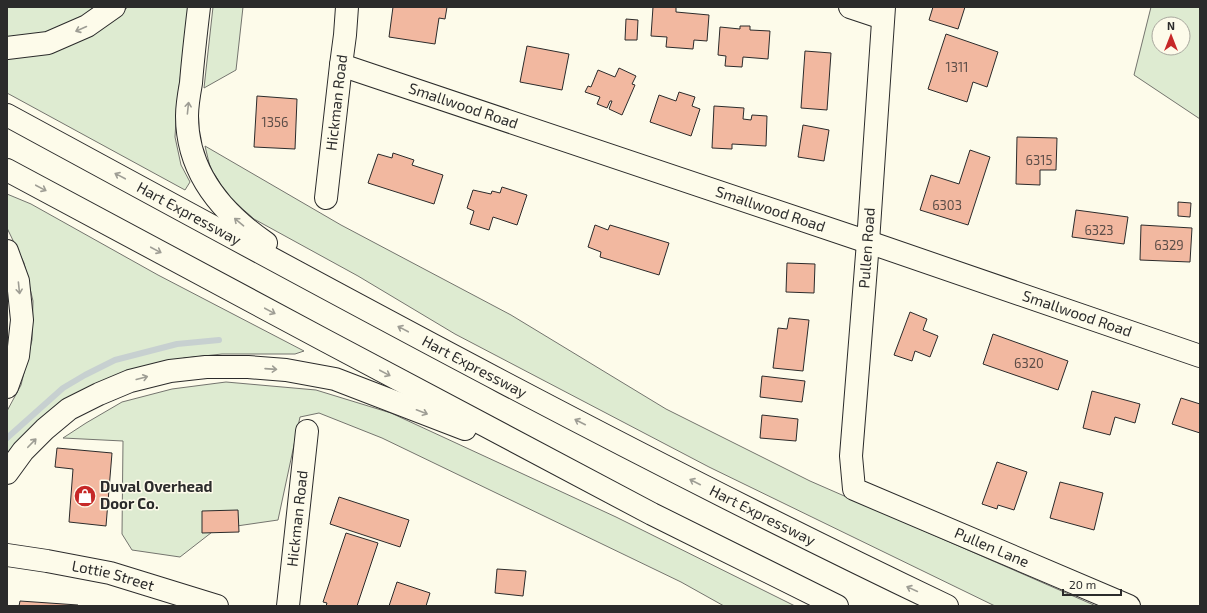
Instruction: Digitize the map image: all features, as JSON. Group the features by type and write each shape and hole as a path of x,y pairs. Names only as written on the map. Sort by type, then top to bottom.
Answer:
{"main road":[{"path":"7,48 48,42 87,26 114,7"},
{"path":"199,7 187,116 190,143 198,169 211,193 232,216 254,235 351,301"},
{"name":"Hickman Road","path":"326,198 347,7"},
{"path":"850,7 883,13"},
{"name":"Pullen Road","path":"854,489 851,456 868,242 883,13"},
{"name":"Smallwood Road","path":"341,65 868,242 1200,356"},
{"name":"Hart Expressway","path":"7,116 351,301 693,481 947,606"},
{"path":"7,170 562,467 652,514 837,606"},
{"path":"7,251 18,281 22,320 18,356 7,387"},
{"path":"7,473 23,451 45,429 69,409 98,394 130,382 170,371 213,367 248,367 286,370 335,379 562,467"},
{"name":"Hickman Road","path":"288,606 307,430"},
{"name":"Pullen Lane","path":"854,489 1129,606"},
{"name":"Lottie Street","path":"7,555 110,573 217,606"}],"green space":[{"path":"7,7 97,7 76,20 41,35 7,40"},
{"path":"128,7 189,7 177,104 175,137 181,165 190,182 185,190 7,93 7,56 105,26"},
{"path":"213,7 243,7 236,70 204,88"},
{"path":"1151,7 1200,7 1200,119 1134,75"},
{"path":"205,146 341,225 511,315 666,409 810,481 1096,606 995,606 709,467 455,334 358,276 254,219 228,196 210,167"},
{"path":"7,194 31,204 158,275 304,351 295,354 222,354 185,358 151,365 101,382 7,461 7,411 21,385 32,340 33,301 24,263 7,228"},
{"path":"226,382 316,390 391,413 616,517 795,606 724,606 681,582 382,438 319,413 300,417 278,520 216,529 180,557 132,550 122,534 123,441 63,438 122,402 172,389"}],"building":[{"path":"393,7 447,7 445,19 439,18 435,44 389,37"},
{"path":"653,7 676,7 676,12 709,15 707,41 694,40 693,49 666,47 667,37 651,36"},
{"path":"933,7 965,7 958,29 929,20"},
{"path":"626,19 638,20 637,40 625,40"},
{"path":"740,26 750,26 750,30 770,31 768,59 743,57 742,67 725,66 726,56 718,55 720,27 740,29"},
{"path":"946,34 998,52 987,87 973,82 967,102 928,89"},
{"path":"527,46 569,54 562,90 520,82"},
{"path":"805,51 831,53 827,110 801,108"},
{"path":"619,68 636,76 632,84 635,85 622,115 609,109 612,101 610,101 607,108 597,104 600,97 585,92 588,86 591,87 598,70 615,77"},
{"path":"679,92 695,97 692,106 700,109 691,136 650,122 659,95 676,101"},
{"path":"257,96 297,99 295,149 254,147"},
{"path":"714,106 744,108 743,119 751,120 752,115 767,116 766,146 732,144 732,149 712,148"},
{"path":"803,125 829,130 824,161 798,157"},
{"path":"1017,137 1057,138 1056,170 1040,170 1040,185 1016,184"},
{"path":"970,150 990,157 968,225 920,210 931,175 959,184"},
{"path":"393,153 414,160 412,165 443,175 434,204 368,183 378,154 392,158"},
{"path":"502,187 527,195 517,225 493,217 489,230 470,224 474,211 467,208 473,190 491,194 492,191 500,193"},
{"path":"1178,202 1191,203 1190,217 1178,216"},
{"path":"1076,210 1128,217 1124,244 1072,237"},
{"path":"595,225 608,230 610,225 669,243 659,275 600,257 601,252 588,247"},
{"path":"1141,225 1192,228 1190,262 1140,260"},
{"path":"787,263 815,264 814,293 786,292"},
{"path":"910,312 927,319 923,330 938,336 930,357 915,351 912,361 894,355"},
{"path":"789,318 809,320 803,371 773,368 778,328 787,329"},
{"path":"993,334 1068,361 1058,390 983,364"},
{"path":"762,376 805,381 802,402 760,397"},
{"path":"1092,391 1140,404 1135,423 1115,417 1110,435 1083,428"},
{"path":"1181,398 1200,404 1200,433 1172,424"},
{"path":"762,415 798,419 796,441 760,438"},
{"path":"57,448 112,453 106,526 69,522 73,469 55,467"},
{"path":"997,462 1027,472 1014,510 998,505 997,509 982,504"},
{"path":"1060,482 1103,493 1094,530 1050,518"},
{"path":"339,497 409,520 400,547 330,524"},
{"path":"238,510 239,532 202,533 202,511"},
{"path":"346,533 378,543 357,606 326,606 327,603 323,602"},
{"path":"497,569 526,571 523,596 495,593"},
{"path":"397,582 430,593 426,606 389,606"},
{"path":"20,601 78,605 78,606 19,606"}],"waterway":[{"path":"7,438 63,388 115,360 177,344 219,340"}],"place":[{"name":"Duval Overhead Door Co.","path":"85,496"}]}
